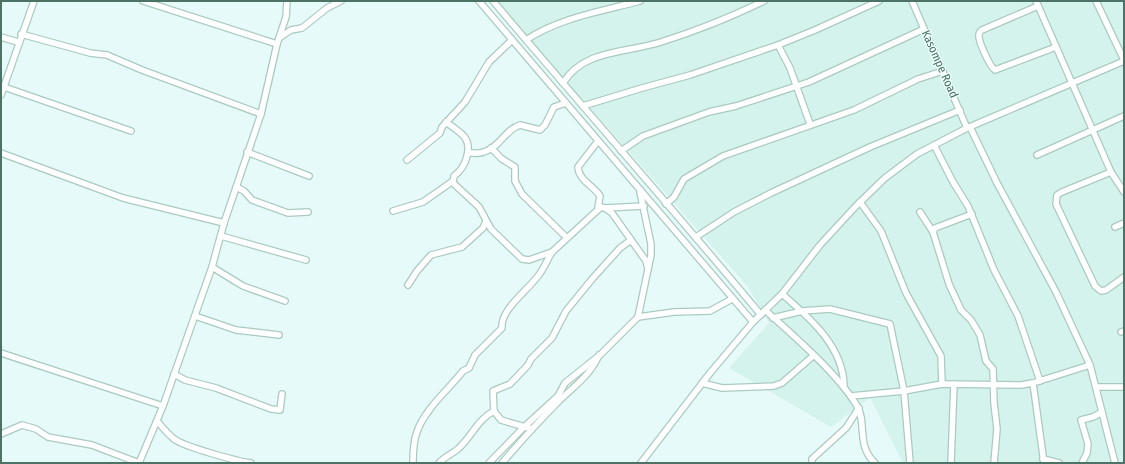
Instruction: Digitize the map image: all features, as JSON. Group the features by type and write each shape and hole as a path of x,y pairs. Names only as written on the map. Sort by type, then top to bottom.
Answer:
{"street":[{"path":"1,95 18,42 34,1"},
{"path":"143,1 277,44"},
{"path":"163,8 165,1"},
{"path":"1,434 22,425 36,428 48,437 92,445 139,463 163,406 212,267 224,223 261,114 277,44 286,17 288,1"},
{"path":"279,38 291,30 302,28 327,8 341,1"},
{"path":"479,1 753,322"},
{"path":"493,1 666,204 763,312 773,318 844,387 859,408 862,438 870,459 875,463"},
{"path":"526,40 543,30 567,21 640,1"},
{"path":"563,83 575,68 589,60 614,52 660,42 722,20 764,1"},
{"path":"583,106 690,75 778,45 879,1"},
{"name":"Kasompe Road","path":"912,1 968,127 1056,292 1090,365 1115,463"},
{"path":"641,463 702,383 753,322 782,294 820,245 860,202 885,178 917,154 968,127 1124,60 1098,2"},
{"path":"1056,46 995,70 992,68 978,37 982,30 1037,4 1073,83 1092,131 1111,172 1124,192"},
{"path":"621,151 643,136 709,112 736,106 797,86 924,29"},
{"path":"21,34 90,53 107,55 142,70 261,114"},
{"path":"1,37 18,42"},
{"path":"408,160 440,133 446,122 465,102 489,62 512,40"},
{"path":"778,45 790,68 810,124"},
{"path":"666,204 674,197 684,179 723,156 810,124 854,110 918,79 943,71"},
{"path":"4,87 131,131"},
{"path":"468,152 484,152 491,148 516,126 527,125 538,130 542,128 554,107 566,103"},
{"path":"696,237 734,212 771,193 870,147 960,110"},
{"path":"1037,155 1124,116"},
{"path":"393,211 423,202 452,181 454,176 465,165 469,145 465,137 446,122"},
{"path":"598,141 578,167 582,178 593,187 600,196 602,208"},
{"path":"934,145 972,214 994,270 1018,316 1040,381"},
{"path":"491,148 502,159 515,167 515,181 522,194 566,237"},
{"path":"247,152 309,176"},
{"path":"1,153 123,198 224,223"},
{"path":"1111,172 1062,192 1057,195 1055,200 1095,286 1101,290 1106,290 1124,277"},
{"path":"452,181 458,189 468,194 479,207 491,229 522,260 529,260 552,252"},
{"path":"236,187 244,191 252,200 288,213 308,212"},
{"path":"489,463 523,428 558,396 564,383 600,355 638,317 651,255 651,244 644,206 639,190"},
{"path":"860,202 881,230 906,293 941,356 942,384"},
{"path":"413,463 414,444 417,431 425,418 463,371 469,368 475,354 502,328 501,321 509,308 539,275 552,252 566,237 602,208 644,206"},
{"path":"602,208 612,213 646,261 648,270"},
{"path":"920,212 933,232 949,284 961,310 971,320 980,335 986,361 993,369 995,386 994,403 997,429 994,463"},
{"path":"933,232 936,228 972,214"},
{"path":"408,285 417,271 431,255 462,246 483,228 486,221"},
{"path":"1115,227 1124,223"},
{"path":"221,236 306,260"},
{"path":"532,429 523,428 501,420 494,411 493,391 510,384 528,365 531,359 552,338 566,311 593,278 620,248 631,240"},
{"path":"212,267 243,286 285,301"},
{"path":"782,294 802,310 822,332 833,349 841,366 844,378 844,387"},
{"path":"638,317 674,312 710,311 732,299"},
{"path":"773,318 802,310 830,309 890,324 904,391 910,463"},
{"path":"195,316 236,330 279,335"},
{"path":"1,353 163,406"},
{"path":"502,463 560,400 580,383 600,355"},
{"path":"702,383 722,388 774,386 782,383 813,356"},
{"path":"851,396 904,391 942,384 995,386 1033,383 1090,365"},
{"path":"174,374 185,380 216,388 271,409 280,410 282,394"},
{"path":"1033,383 1043,461 1059,463"},
{"path":"951,463 954,384"},
{"path":"1096,387 1124,387"},
{"path":"812,463 812,459 846,428 859,408"},
{"path":"439,463 445,456 458,449 480,422 494,411"},
{"path":"1082,463 1087,453 1088,444 1081,420 1093,417 1102,412"},
{"path":"156,421 174,439 187,447 214,453 238,461 251,463"}],"shaded area":[{"path":"496,1 1124,1 1124,463 903,463 870,398 831,427 729,368 769,323 748,287"}]}
